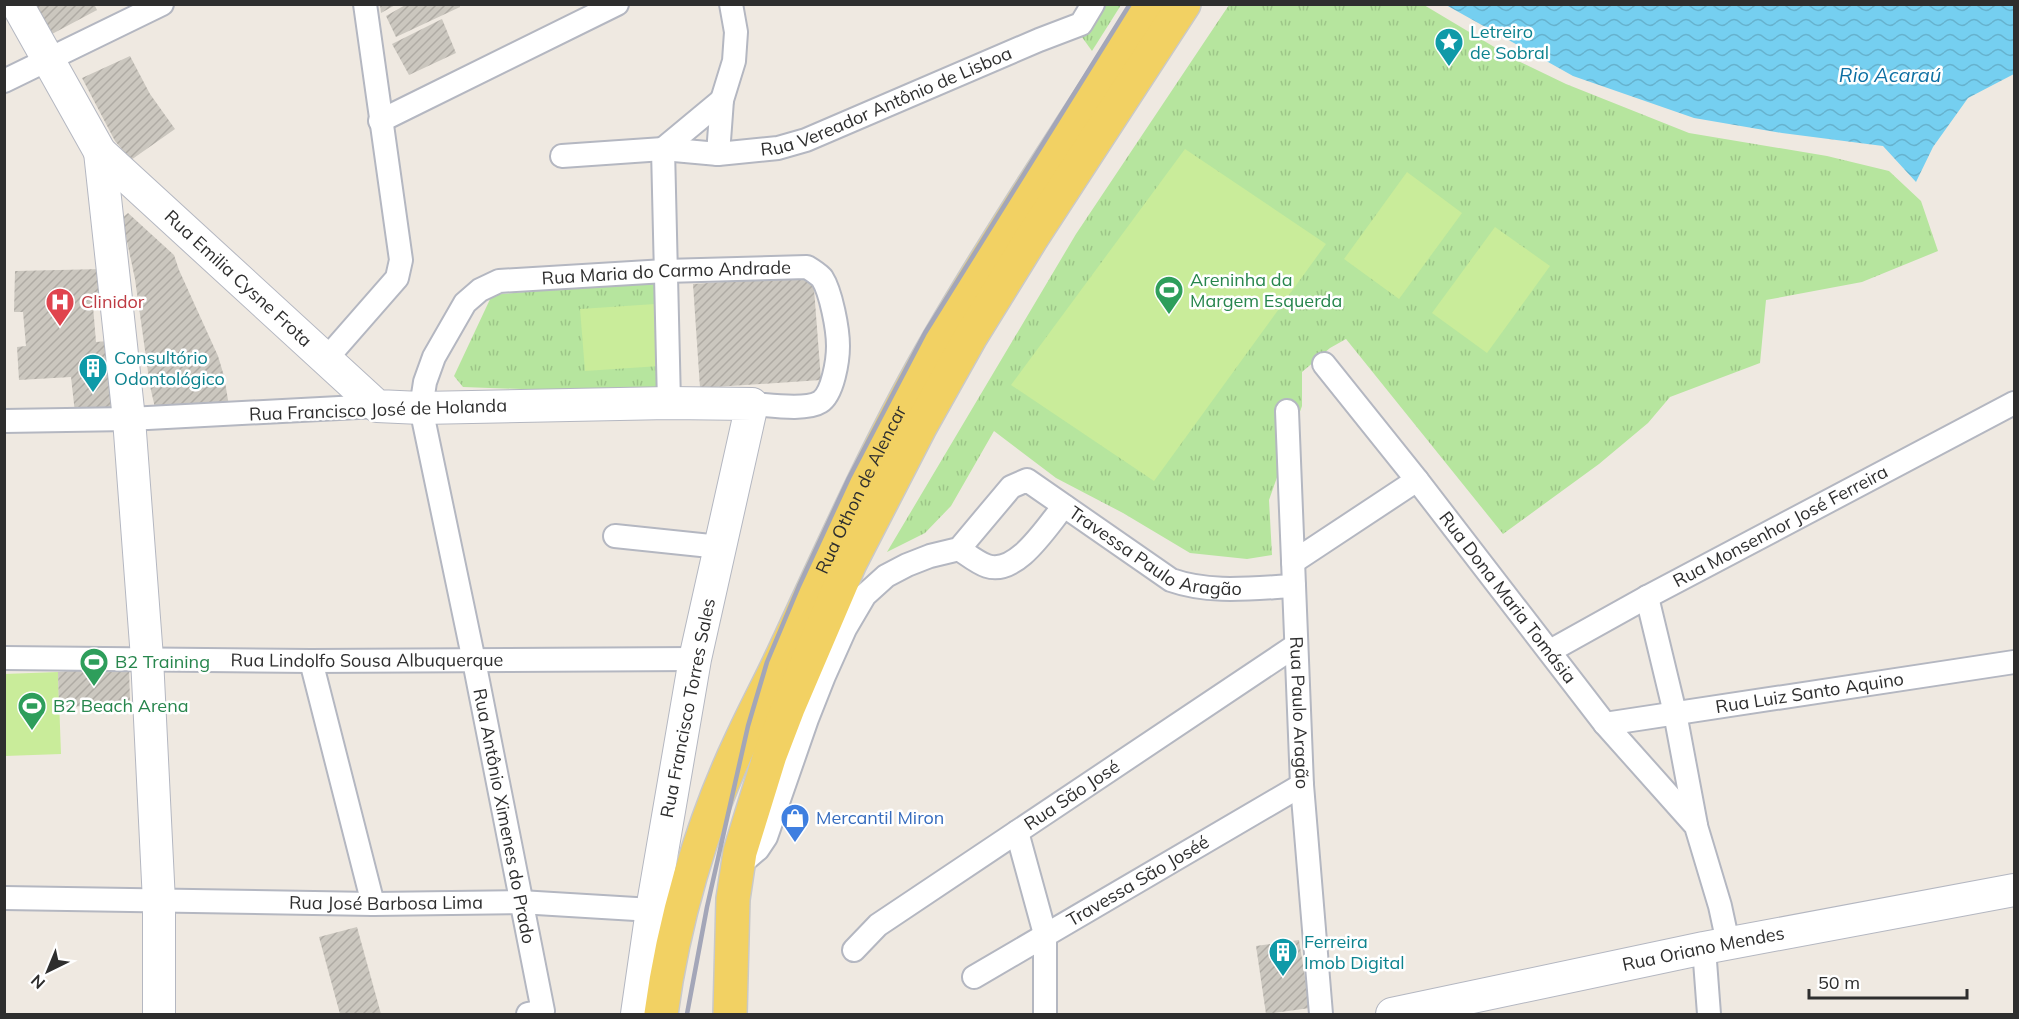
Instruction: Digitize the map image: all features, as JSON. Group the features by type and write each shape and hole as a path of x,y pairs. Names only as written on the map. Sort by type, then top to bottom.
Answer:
{"main road":[{"name":"Rua Othon de Alencar","path":"662,1014 683,903 703,836 740,743 903,404 973,283 1150,4"},
{"name":"Rua Othon de Alencar","path":"730,1014 733,898 740,852 770,755 806,662 850,563 971,336 1184,4"}],"street":[{"path":"16,4 100,152 129,420 147,658 159,902 159,1014"},
{"path":"4,81 162,4"},
{"path":"327,358 397,278 401,260 365,4"},
{"path":"380,121 617,4"},
{"path":"718,154 722,100 734,61 736,32 730,4"},
{"name":"Rua Vereador Antônio de Lisboa","path":"562,156 663,149 718,154 778,148 806,140 1039,40 1082,24 1093,4"},
{"path":"669,403 663,149 722,100"},
{"name":"Rua Emilia Cysne Frota","path":"100,152 377,406"},
{"name":"Rua Maria do Carmo Andrade","path":"421,408 425,382 434,357 465,303 480,290 499,281 665,271 807,267 821,277 828,291 838,346 832,387 824,400 813,406 752,404"},
{"name":"Rua Dona Maria Tomásia","path":"1323,364 1417,480 1605,724 1696,826"},
{"name":"Rua Francisco José de Holanda","path":"4,421 129,420 377,406 421,408 669,403 752,404"},
{"name":"Rua Monsenhor José Ferreira","path":"1550,651 1647,597 2014,403"},
{"name":"Rua Francisco Torres Sales","path":"637,1014 652,910 695,659 752,404"},
{"name":"Rua Antônio Ximenes do Prado","path":"421,408 474,661 520,902 535,1013"},
{"name":"Rua Paulo Aragão","path":"1287,411 1302,785 1321,1014"},
{"name":"Travessa Paulo Aragão","path":"959,549 1011,488 1027,480 1171,580 1208,590 1294,586"},
{"path":"1293,562 1417,480"},
{"path":"738,866 758,849 766,837 824,676 845,629 865,596 886,576 907,565 930,556 959,549 988,566 1004,567 1017,561 1064,506"},
{"path":"615,536 720,547"},
{"name":"Rua Dona Maria Tomásia","path":"1647,597 1675,713 1696,826 1720,906 1709,1014"},
{"name":"Rua São José","path":"854,950 878,925 1295,646"},
{"name":"Rua Lindolfo Sousa Albuquerque","path":"4,658 311,661 695,659"},
{"path":"311,661 373,904"},
{"name":"Rua Luiz Santo Aquino","path":"1605,724 2014,662"},
{"name":"Travessa São Joséé","path":"974,977 1302,785"},
{"path":"1017,832 1045,934 1045,1014"},
{"name":"Rua Oriano Mendes","path":"1392,1014 1716,945 2014,890"},
{"name":"Rua José Barbosa Lima","path":"4,898 373,904 520,902 652,910 683,903"}],"green space":[{"path":"1098,5 1121,5 1092,51 1079,33"},
{"path":"1229,5 1424,5 1516,60 1566,84 1689,133 1827,156 1889,171 1921,201 1938,251 1862,282 1766,300 1760,363 1670,397 1648,423 1599,464 1503,534 1346,339 1330,348 1302,372 1302,406 1269,500 1272,555 1247,559 1190,553 1123,513 1056,478 994,431 951,506 925,533 887,552 1076,234"},
{"name":"Areninha da Margem Esquerda","path":"1185,149 1326,244 1154,481 1011,385"},
{"path":"1407,172 1462,213 1399,299 1344,259"},
{"path":"1495,227 1550,266 1487,353 1432,313"},
{"path":"654,280 661,394 463,387 454,376 492,295"},
{"path":"655,304 660,366 585,371 580,309"},
{"name":"B2 Beach Arena","path":"58,672 61,754 5,756 4,674"}],"water":[{"name":"Rio Acaraú","path":"1446,5 2014,5 2014,74 1968,98 1933,147 1916,182 1883,146 1782,133 1694,118 1573,76"}],"building":[{"path":"35,4 94,4 97,10 52,34"},
{"path":"380,4 397,4 381,13"},
{"path":"407,4 460,4 460,7 396,37 386,16"},
{"path":"442,19 456,53 409,75 392,44"},
{"path":"130,56 150,94 175,129 131,160 115,141 82,78"},
{"path":"128,213 174,255 218,356 229,406 156,412 150,386 135,279 122,218"},
{"path":"103,269 103,306 93,306 96,342 108,341 115,409 75,413 71,377 19,380 17,347 26,346 23,312 14,312 15,271"},
{"path":"813,276 821,380 700,388 693,284"},
{"name":"B2 Training","path":"129,666 130,702 59,708 58,672"},
{"path":"357,927 381,1014 340,1014 319,937"},
{"name":"Ferreira Imob Digital","path":"1299,940 1310,1008 1266,1014 1256,946"}],"railway":[{"path":"687,1014 707,907 748,726 767,662 799,586 849,478 925,333 1130,4"}],"place":[{"name":"Letreiro de Sobral","path":"1449,68"},
{"name":"Areninha da Margem Esquerda","path":"1169,316"},
{"name":"Clinidor","path":"60,328"},
{"name":"Consultório Odontológico","path":"93,394"},
{"name":"B2 Training","path":"94,688"},
{"name":"B2 Beach Arena","path":"32,732"},
{"name":"Mercantil Miron","path":"795,844"},
{"name":"Ferreira Imob Digital","path":"1283,978"}]}
